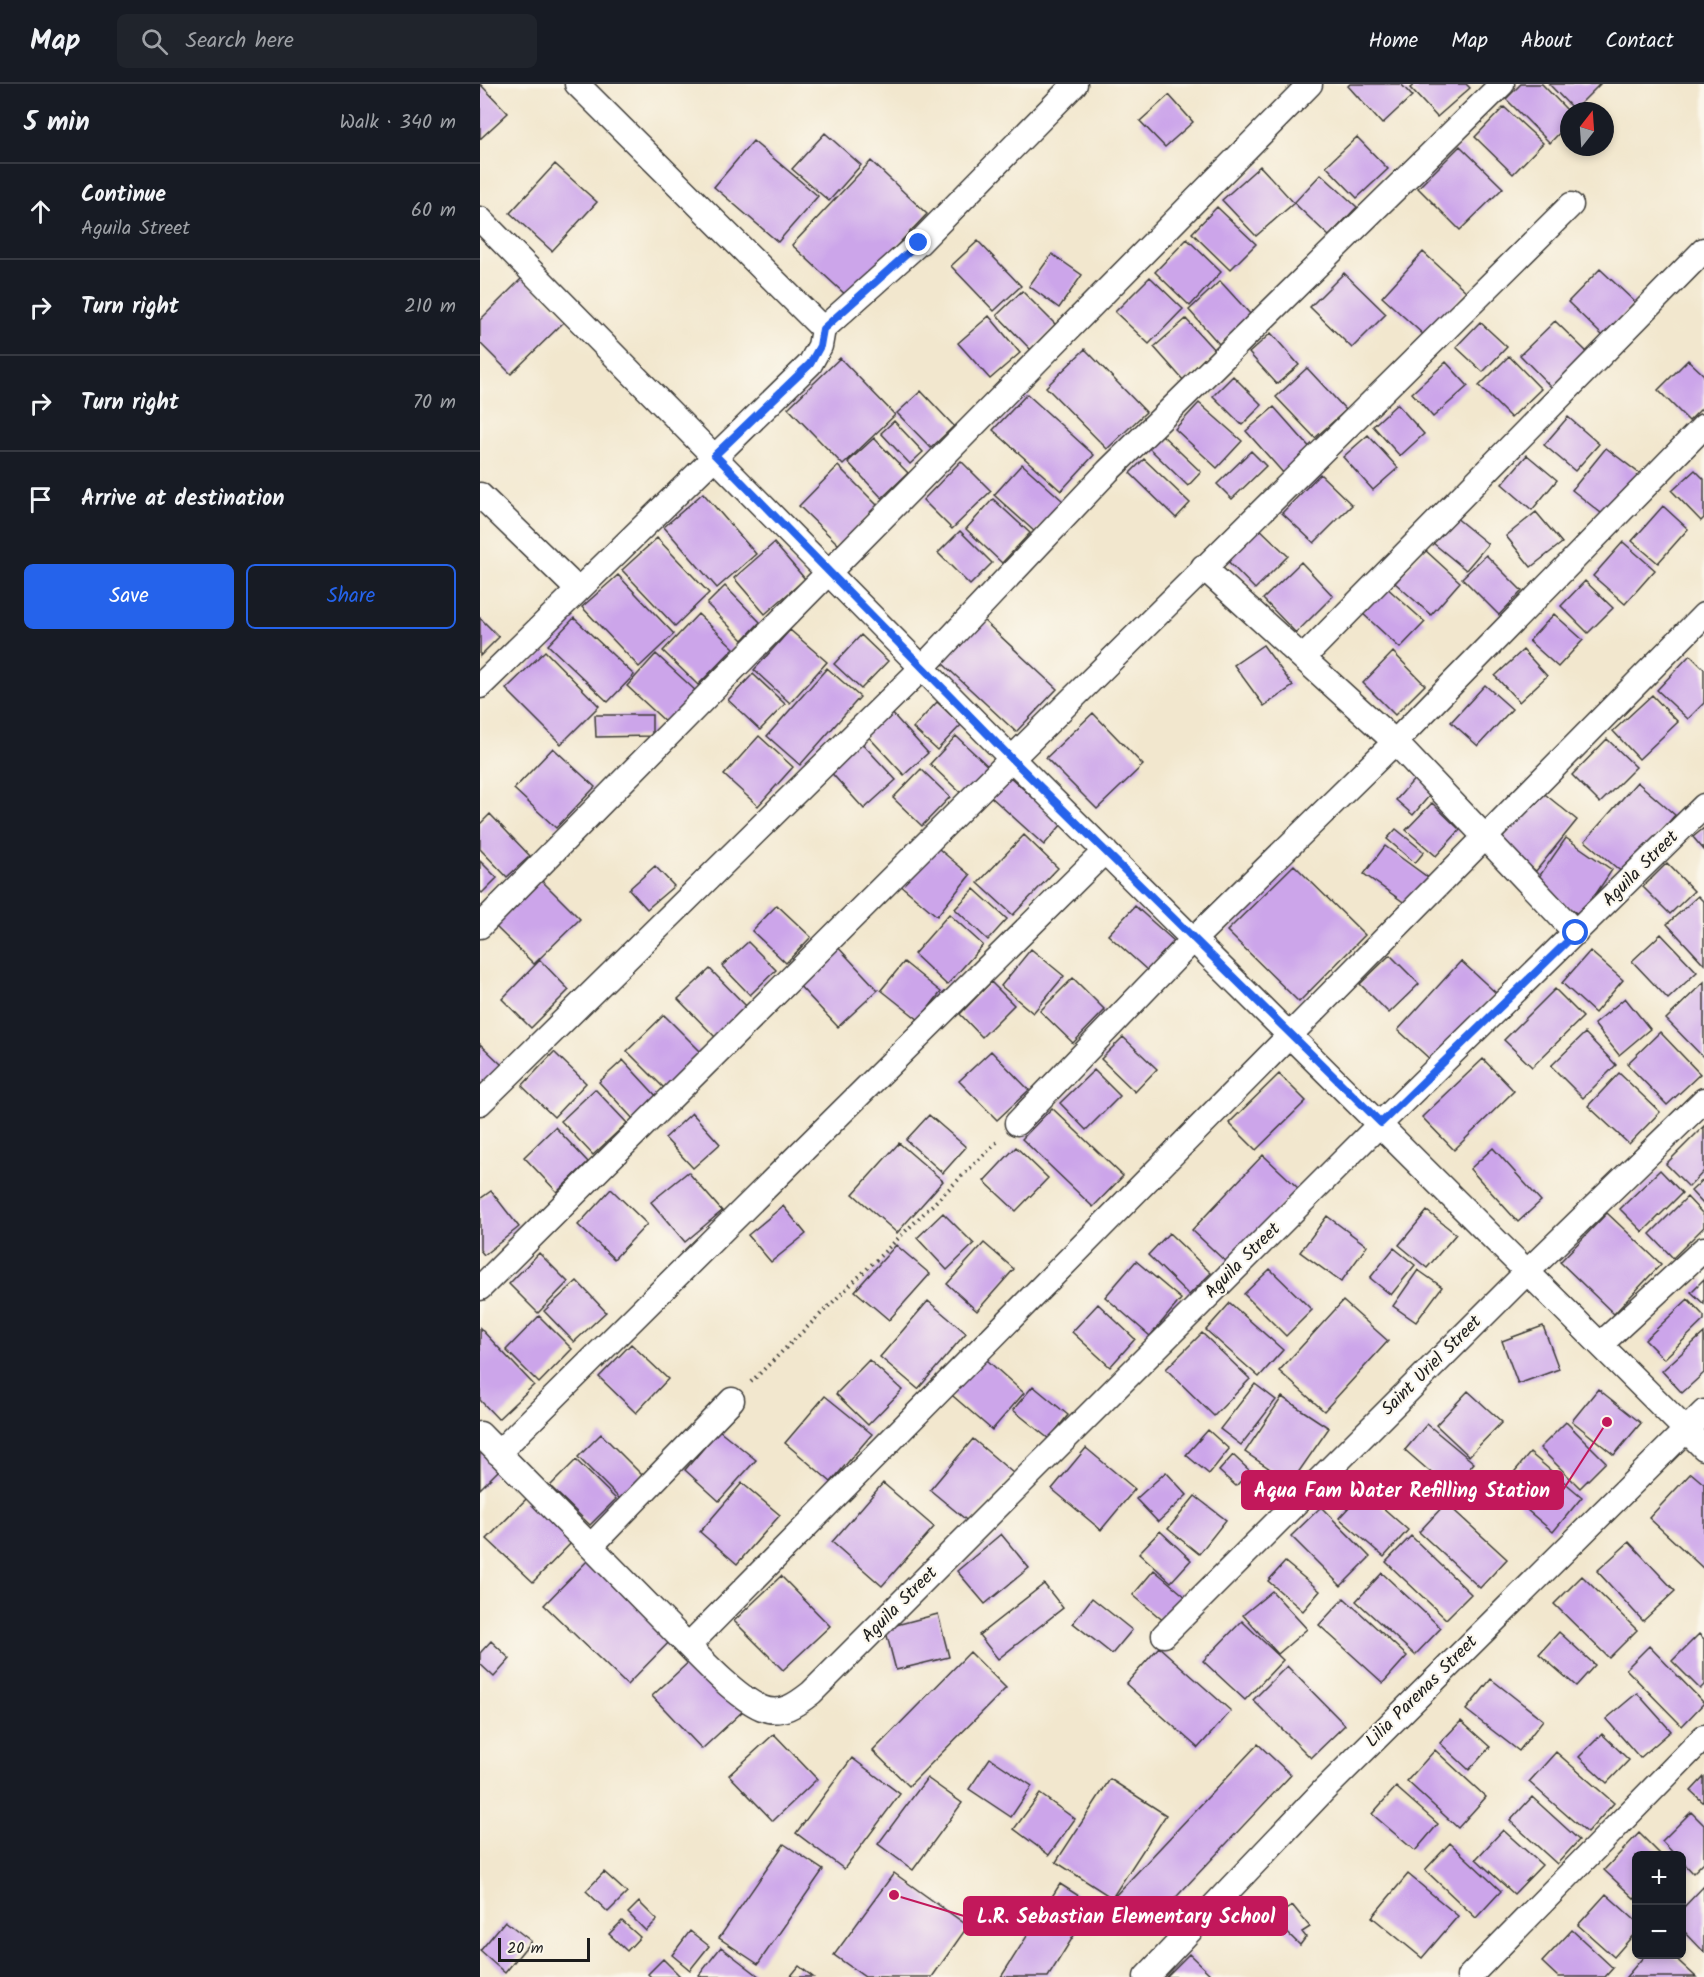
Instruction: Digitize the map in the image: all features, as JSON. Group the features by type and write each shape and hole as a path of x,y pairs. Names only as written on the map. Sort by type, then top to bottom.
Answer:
{"street":[{"path":"577,84 823,329"},
{"path":"480,686 810,364 820,346 823,329 919,243 1075,84"},
{"path":"480,926 1310,84"},
{"path":"480,1103 923,667 1108,471 1502,84"},
{"path":"480,1288 1013,760 1203,567 1571,205"},
{"path":"480,219 830,571 1013,760 1381,1123 1704,1448"},
{"path":"1303,658 1704,250"},
{"path":"1017,1123 1194,939 1395,742 1704,426"},
{"path":"480,495 577,589"},
{"path":"1203,567 1395,742 1487,836 1576,933"},
{"path":"480,1434 688,1645 1704,615"},
{"name":"Aguila Street","path":"688,1645 744,1697 762,1708 780,1711 798,1704 811,1694 1381,1123 1704,806"},
{"path":"498,1452 1105,851"},
{"name":"Saint Uriel Street","path":"1164,1635 1528,1271 1704,1101"},
{"path":"1601,1344 1704,1249"},
{"path":"591,1546 732,1400"},
{"name":"Lilia Parenas Street","path":"1146,1977 1323,1791 1704,1412"},
{"path":"1469,1977 1704,1737"}],"path":[{"path":"732,1400 1017,1123"}],"building":[{"path":"480,84 508,113 480,139"},
{"path":"1350,84 1401,84 1412,96 1382,124 1348,86"},
{"path":"1415,84 1466,84 1470,88 1437,117 1410,88"},
{"path":"1521,84 1542,84 1560,103 1560,132 1550,143 1506,99"},
{"path":"1549,84 1600,84 1582,102 1566,102"},
{"path":"1169,95 1193,122 1165,147 1140,121"},
{"path":"1504,107 1543,143 1513,174 1475,137"},
{"path":"825,133 861,165 829,201 792,169"},
{"path":"1357,137 1388,169 1357,198 1326,166"},
{"path":"753,141 818,196 778,242 714,187"},
{"path":"1460,146 1503,188 1460,230 1418,188"},
{"path":"871,161 927,214 848,297 792,245"},
{"path":"555,164 597,202 552,251 510,213"},
{"path":"1260,166 1294,203 1256,236 1222,200"},
{"path":"1321,174 1357,207 1329,236 1294,203"},
{"path":"1217,207 1256,244 1230,270 1192,233"},
{"path":"1187,239 1221,272 1190,306 1155,272"},
{"path":"978,241 1021,286 994,311 951,266"},
{"path":"1423,252 1466,291 1425,336 1382,297"},
{"path":"1052,254 1082,275 1059,308 1029,286"},
{"path":"1600,269 1635,302 1603,336 1568,302"},
{"path":"1344,273 1386,314 1352,348 1310,307"},
{"path":"523,277 566,320 511,374 480,343 480,320"},
{"path":"1150,277 1183,309 1149,344 1115,312"},
{"path":"1220,281 1251,315 1219,344 1189,310"},
{"path":"1022,291 1056,325 1031,350 997,315"},
{"path":"989,316 1020,353 990,379 958,343"},
{"path":"1186,319 1216,352 1184,381 1154,347"},
{"path":"1555,321 1589,354 1553,389 1520,355"},
{"path":"1480,322 1507,347 1483,372 1456,347"},
{"path":"1271,333 1299,365 1277,384 1249,353"},
{"path":"1085,349 1146,412 1107,449 1046,387"},
{"path":"1509,356 1541,389 1511,418 1479,386"},
{"path":"840,358 895,415 843,465 788,408"},
{"path":"1688,360 1704,375 1704,406 1689,421 1658,390"},
{"path":"1446,362 1468,386 1433,417 1412,393"},
{"path":"1307,368 1346,410 1315,438 1276,397"},
{"path":"1233,376 1262,405 1242,425 1213,396"},
{"path":"921,391 954,426 931,448 897,413"},
{"path":"1027,394 1094,455 1061,491 993,430"},
{"path":"1199,403 1242,441 1217,468 1175,429"},
{"path":"1397,404 1424,434 1400,456 1373,426"},
{"path":"1274,407 1313,451 1285,475 1246,431"},
{"path":"1568,417 1599,444 1575,471 1544,445"},
{"path":"894,421 923,452 910,464 881,433"},
{"path":"1161,434 1201,472 1188,486 1149,448"},
{"path":"1368,435 1398,468 1373,490 1343,457"},
{"path":"874,438 908,473 882,498 848,462"},
{"path":"1606,448 1640,474 1606,517 1572,490"},
{"path":"1251,451 1266,466 1232,499 1217,484"},
{"path":"1527,455 1557,480 1532,510 1502,484"},
{"path":"1144,459 1190,503 1176,518 1130,473"},
{"path":"961,461 991,491 952,529 923,500"},
{"path":"1022,464 1063,501 1035,532 994,495"},
{"path":"838,466 878,506 839,545 799,506"},
{"path":"1695,470 1704,479 1704,518 1701,521 1672,491"},
{"path":"1320,474 1352,505 1314,543 1282,513"},
{"path":"703,493 756,554 717,588 664,527"},
{"path":"993,499 1030,533 1002,563 966,529"},
{"path":"1663,506 1688,529 1658,563 1632,541"},
{"path":"1536,512 1562,543 1531,567 1506,536"},
{"path":"1455,517 1488,544 1466,570 1433,543"},
{"path":"1254,523 1288,556 1255,589 1222,555"},
{"path":"960,531 992,563 970,585 938,553"},
{"path":"657,538 709,593 675,626 622,570"},
{"path":"1623,542 1655,570 1625,604 1593,576"},
{"path":"774,543 805,579 765,614 734,578"},
{"path":"1425,550 1460,582 1431,615 1395,583"},
{"path":"1486,555 1522,591 1499,615 1462,578"},
{"path":"1301,562 1333,596 1296,633 1263,599"},
{"path":"618,575 674,634 639,667 582,607"},
{"path":"1585,581 1613,608 1588,633 1561,606"},
{"path":"725,586 760,622 743,640 707,604"},
{"path":"1385,586 1425,622 1400,648 1361,612"},
{"path":"698,614 734,648 698,685 663,651"},
{"path":"1554,614 1583,640 1558,667 1529,641"},
{"path":"480,618 499,637 480,656"},
{"path":"574,618 634,675 608,702 548,645"},
{"path":"982,619 1057,689 1016,732 941,662"},
{"path":"790,630 827,662 790,703 754,670"},
{"path":"861,635 888,661 861,689 834,664"},
{"path":"1263,645 1293,686 1264,706 1234,665"},
{"path":"1523,650 1547,676 1519,702 1495,676"},
{"path":"545,651 599,706 561,744 506,689"},
{"path":"1393,652 1425,685 1395,715 1363,683"},
{"path":"656,654 697,692 668,724 627,686"},
{"path":"1690,655 1704,669 1704,703 1688,719 1657,690"},
{"path":"827,668 860,697 800,765 767,736"},
{"path":"753,674 785,704 760,730 728,700"},
{"path":"1485,685 1512,709 1478,746 1451,722"},
{"path":"1652,695 1678,722 1639,759 1613,731"},
{"path":"937,702 961,725 937,750 913,728"},
{"path":"890,711 928,753 904,775 865,733"},
{"path":"1093,713 1143,765 1097,809 1046,758"},
{"path":"595,715 652,715 652,736 596,737"},
{"path":"759,736 793,767 758,806 724,775"},
{"path":"956,736 993,771 966,798 930,764"},
{"path":"858,739 896,780 864,809 826,767"},
{"path":"1607,739 1636,767 1600,803 1572,775"},
{"path":"553,748 595,787 556,828 514,789"},
{"path":"921,769 950,797 922,826 893,798"},
{"path":"1418,775 1435,789 1413,815 1396,800"},
{"path":"1009,776 1062,824 1044,845 990,796"},
{"path":"1637,782 1675,815 1624,874 1585,841"},
{"path":"1541,791 1577,820 1536,871 1499,842"},
{"path":"1432,803 1460,830 1436,856 1406,830"},
{"path":"490,814 530,856 507,877 480,849 480,824"},
{"path":"1704,828 1704,850 1693,837"},
{"path":"1396,829 1424,852 1415,863 1387,839"},
{"path":"1024,835 1058,868 1013,915 978,883"},
{"path":"1566,838 1612,870 1581,916 1534,884"},
{"path":"933,844 970,875 937,916 899,884"},
{"path":"1385,846 1430,879 1409,906 1364,874"},
{"path":"480,861 497,878 482,893 480,891"},
{"path":"1667,863 1694,891 1670,914 1643,887"},
{"path":"1294,865 1365,935 1299,1002 1227,931"},
{"path":"655,866 674,886 647,909 629,889"},
{"path":"541,880 580,919 534,964 494,925"},
{"path":"974,889 1007,919 988,940 955,909"},
{"path":"1698,896 1704,902 1704,964 1667,924"},
{"path":"777,905 811,937 786,963 752,931"},
{"path":"1135,906 1174,941 1147,970 1108,935"},
{"path":"949,914 983,945 947,985 914,954"},
{"path":"1661,934 1697,972 1668,999 1632,961"},
{"path":"748,942 776,970 750,995 722,966"},
{"path":"834,943 878,990 838,1027 794,980"},
{"path":"1031,949 1064,976 1033,1013 1001,986"},
{"path":"1590,951 1623,980 1595,1013 1562,983"},
{"path":"1390,955 1419,984 1389,1013 1360,984"},
{"path":"540,960 569,990 531,1028 502,999"},
{"path":"1461,961 1496,993 1433,1062 1398,1030"},
{"path":"904,962 941,992 919,1020 881,990"},
{"path":"710,969 749,1009 717,1039 678,999"},
{"path":"1073,978 1105,1010 1073,1043 1040,1011"},
{"path":"991,982 1014,1005 982,1037 960,1014"},
{"path":"1704,982 1704,1058 1666,1019"},
{"path":"1555,989 1583,1017 1532,1067 1504,1040"},
{"path":"1625,998 1650,1029 1619,1055 1594,1024"},
{"path":"664,1015 703,1054 666,1090 627,1051"},
{"path":"1660,1032 1700,1074 1667,1105 1627,1064"},
{"path":"1585,1033 1616,1065 1583,1098 1551,1066"},
{"path":"1123,1037 1157,1069 1135,1092 1101,1059"},
{"path":"480,1044 502,1065 480,1089"},
{"path":"991,1051 1029,1090 997,1120 959,1081"},
{"path":"554,1052 586,1083 554,1117 522,1086"},
{"path":"1483,1059 1514,1091 1454,1150 1422,1117"},
{"path":"623,1060 659,1099 635,1121 599,1082"},
{"path":"1094,1070 1120,1096 1086,1130 1060,1103"},
{"path":"1619,1073 1660,1112 1629,1144 1588,1106"},
{"path":"1279,1074 1306,1101 1256,1150 1229,1123"},
{"path":"595,1089 627,1123 593,1155 561,1121"},
{"path":"1052,1108 1123,1176 1093,1207 1022,1139"},
{"path":"692,1113 720,1144 693,1168 665,1138"},
{"path":"929,1115 966,1147 943,1173 906,1140"},
{"path":"1704,1126 1704,1171 1689,1187 1666,1164"},
{"path":"555,1127 588,1162 557,1192 524,1157"},
{"path":"899,1143 943,1181 897,1233 853,1194"},
{"path":"1016,1147 1048,1178 1016,1211 984,1181"},
{"path":"1493,1148 1541,1201 1518,1222 1470,1169"},
{"path":"1263,1155 1298,1188 1227,1263 1192,1230"},
{"path":"1660,1170 1682,1193 1643,1232 1620,1209"},
{"path":"688,1172 722,1211 685,1242 651,1202"},
{"path":"1704,1179 1704,1205 1691,1191"},
{"path":"611,1189 647,1224 614,1259 578,1225"},
{"path":"491,1191 519,1227 484,1255 480,1250 480,1199"},
{"path":"1687,1197 1704,1215 1704,1227 1673,1258 1650,1234"},
{"path":"783,1206 806,1234 771,1262 748,1235"},
{"path":"1427,1211 1456,1234 1427,1268 1399,1245"},
{"path":"943,1213 974,1244 947,1270 917,1238"},
{"path":"1607,1213 1661,1264 1614,1314 1560,1262"},
{"path":"1327,1216 1367,1246 1341,1282 1300,1252"},
{"path":"1169,1233 1211,1273 1189,1295 1148,1255"},
{"path":"984,1243 1014,1269 977,1311 947,1284"},
{"path":"896,1245 930,1274 889,1320 855,1291"},
{"path":"1394,1248 1415,1265 1391,1295 1370,1278"},
{"path":"539,1253 568,1282 538,1313 509,1284"},
{"path":"1136,1261 1181,1299 1150,1336 1105,1297"},
{"path":"1270,1269 1312,1310 1286,1336 1244,1294"},
{"path":"1418,1270 1442,1287 1416,1322 1393,1306"},
{"path":"1704,1279 1704,1304 1691,1292"},
{"path":"577,1281 606,1312 574,1342 544,1311"},
{"path":"1688,1299 1704,1316 1704,1320 1664,1359 1645,1340"},
{"path":"928,1301 966,1333 918,1389 880,1357"},
{"path":"1343,1301 1388,1341 1324,1411 1279,1371"},
{"path":"1230,1303 1283,1350 1259,1377 1206,1330"},
{"path":"1098,1304 1135,1339 1110,1367 1072,1332"},
{"path":"539,1316 572,1349 539,1383 506,1350"},
{"path":"1543,1326 1559,1369 1518,1384 1502,1341"},
{"path":"480,1328 534,1385 498,1419 480,1400"},
{"path":"1202,1333 1250,1379 1214,1416 1166,1369"},
{"path":"1704,1333 1704,1373 1682,1393 1662,1371"},
{"path":"631,1344 668,1379 636,1413 599,1377"},
{"path":"979,1353 1024,1393 992,1430 946,1390"},
{"path":"869,1360 902,1390 868,1425 836,1394"},
{"path":"1255,1384 1276,1400 1241,1445 1220,1429"},
{"path":"1033,1386 1068,1415 1049,1439 1013,1410"},
{"path":"1598,1389 1641,1423 1614,1455 1572,1421"},
{"path":"1468,1391 1502,1422 1469,1456 1436,1425"},
{"path":"825,1396 872,1434 831,1482 785,1443"},
{"path":"1282,1397 1329,1428 1291,1483 1245,1452"},
{"path":"1566,1422 1606,1462 1580,1488 1540,1448"},
{"path":"1427,1424 1474,1463 1451,1490 1405,1450"},
{"path":"719,1430 756,1460 719,1501 685,1470"},
{"path":"1208,1430 1229,1449 1209,1474 1186,1455"},
{"path":"601,1434 643,1476 620,1499 578,1457"},
{"path":"973,1439 1013,1473 970,1523 930,1490"},
{"path":"480,1444 502,1467 480,1489"},
{"path":"1086,1448 1135,1489 1101,1530 1052,1489"},
{"path":"1530,1453 1582,1497 1553,1532 1501,1488"},
{"path":"1233,1455 1250,1471 1236,1486 1219,1471"},
{"path":"576,1460 616,1499 590,1525 550,1486"},
{"path":"1166,1472 1187,1495 1158,1522 1136,1499"},
{"path":"1691,1473 1704,1484 1704,1569 1649,1518"},
{"path":"742,1483 780,1515 737,1564 700,1532"},
{"path":"883,1483 934,1527 882,1586 832,1542"},
{"path":"1364,1491 1408,1530 1384,1557 1339,1518"},
{"path":"531,1494 576,1538 533,1582 487,1539"},
{"path":"1195,1496 1226,1520 1199,1554 1168,1529"},
{"path":"1446,1503 1507,1559 1480,1588 1419,1532"},
{"path":"1321,1507 1370,1557 1341,1586 1291,1536"},
{"path":"1160,1531 1191,1560 1171,1582 1139,1553"},
{"path":"1001,1534 1029,1568 985,1604 957,1571"},
{"path":"1411,1536 1471,1594 1446,1619 1386,1562"},
{"path":"1629,1542 1675,1591 1643,1621 1597,1571"},
{"path":"590,1558 674,1637 627,1685 544,1605"},
{"path":"1285,1562 1320,1591 1303,1611 1268,1581"},
{"path":"1154,1570 1187,1598 1166,1623 1133,1595"},
{"path":"1382,1573 1441,1628 1415,1655 1356,1601"},
{"path":"781,1576 830,1626 783,1670 734,1621"},
{"path":"1582,1576 1637,1630 1609,1658 1554,1604"},
{"path":"1044,1584 1063,1608 998,1659 979,1635"},
{"path":"1272,1591 1307,1629 1278,1654 1243,1615"},
{"path":"1092,1598 1132,1630 1112,1654 1073,1623"},
{"path":"1344,1598 1407,1656 1383,1683 1319,1625"},
{"path":"938,1614 949,1657 896,1670 885,1628"},
{"path":"1242,1621 1283,1660 1245,1700 1203,1661"},
{"path":"1559,1632 1595,1665 1576,1686 1539,1654"},
{"path":"1699,1634 1704,1639 1704,1685 1700,1689 1672,1661"},
{"path":"491,1641 510,1659 494,1677 480,1664 480,1653"},
{"path":"1649,1646 1704,1703 1682,1726 1626,1669"},
{"path":"1159,1647 1231,1711 1198,1748 1126,1684"},
{"path":"970,1652 1006,1688 909,1786 873,1751"},
{"path":"692,1659 743,1711 702,1749 652,1696"},
{"path":"1287,1666 1345,1725 1311,1758 1253,1700"},
{"path":"1491,1679 1543,1720 1519,1751 1466,1710"},
{"path":"1637,1693 1671,1731 1640,1758 1606,1719"},
{"path":"1461,1721 1490,1747 1469,1770 1440,1743"},
{"path":"774,1734 817,1779 773,1821 729,1775"},
{"path":"1602,1734 1629,1760 1607,1783 1579,1757"},
{"path":"1258,1744 1291,1775 1148,1927 1115,1896"},
{"path":"1435,1750 1486,1797 1458,1828 1407,1781"},
{"path":"1556,1752 1614,1803 1587,1833 1529,1782"},
{"path":"852,1758 900,1794 844,1869 796,1833"},
{"path":"990,1758 1032,1786 1011,1817 969,1789"},
{"path":"1704,1777 1704,1803 1691,1791"},
{"path":"927,1778 962,1803 913,1870 878,1844"},
{"path":"1110,1779 1166,1815 1112,1898 1056,1862"},
{"path":"1396,1787 1438,1824 1415,1851 1372,1814"},
{"path":"1040,1794 1075,1819 1049,1855 1014,1829"},
{"path":"1532,1797 1579,1840 1557,1864 1510,1821"},
{"path":"1691,1812 1704,1825 1704,1862 1693,1873 1686,1865 1686,1851 1671,1851 1662,1841"},
{"path":"1503,1830 1542,1865 1514,1894 1476,1859"},
{"path":"1639,1833 1657,1851 1632,1851 1632,1896 1604,1870"},
{"path":"1450,1843 1501,1891 1476,1918 1425,1870"},
{"path":"784,1844 823,1870 758,1964 719,1938"},
{"path":"604,1872 627,1893 608,1912 586,1891"},
{"path":"894,1873 968,1926 932,1977 865,1977 834,1955"},
{"path":"1408,1874 1458,1916 1422,1958 1372,1917"},
{"path":"1060,1884 1093,1905 1048,1977 1001,1977"},
{"path":"1704,1886 1704,1952 1686,1933 1686,1905"},
{"path":"1606,1894 1632,1917 1632,1937 1614,1957 1578,1925"},
{"path":"639,1902 657,1920 646,1931 628,1913"},
{"path":"1278,1906 1283,1911 1293,1906 1310,1927 1302,1932 1306,1937 1300,1945 1269,1915"},
{"path":"505,1921 531,1941 505,1973 480,1951"},
{"path":"622,1921 640,1937 627,1951 609,1934"},
{"path":"1572,1930 1613,1968 1605,1977 1558,1977 1542,1962"},
{"path":"690,1931 709,1946 690,1970 672,1955"},
{"path":"721,1947 760,1977 702,1977 699,1975"},
{"path":"1189,1954 1213,1977 1166,1977"},
{"path":"663,1959 681,1977 651,1977 648,1974"},
{"path":"1642,1959 1676,1959 1696,1977 1626,1977"},
{"path":"799,1966 813,1977 790,1977"}],"place":[{"name":"Aqua Fam Water Refilling Station","path":"1607,1422"},
{"name":"L.R. Sebastian Elementary School","path":"894,1895"}],"route":[{"path":"919,243 823,329 820,346 810,364 715,455 1013,760 1381,1123 1576,933"}]}
